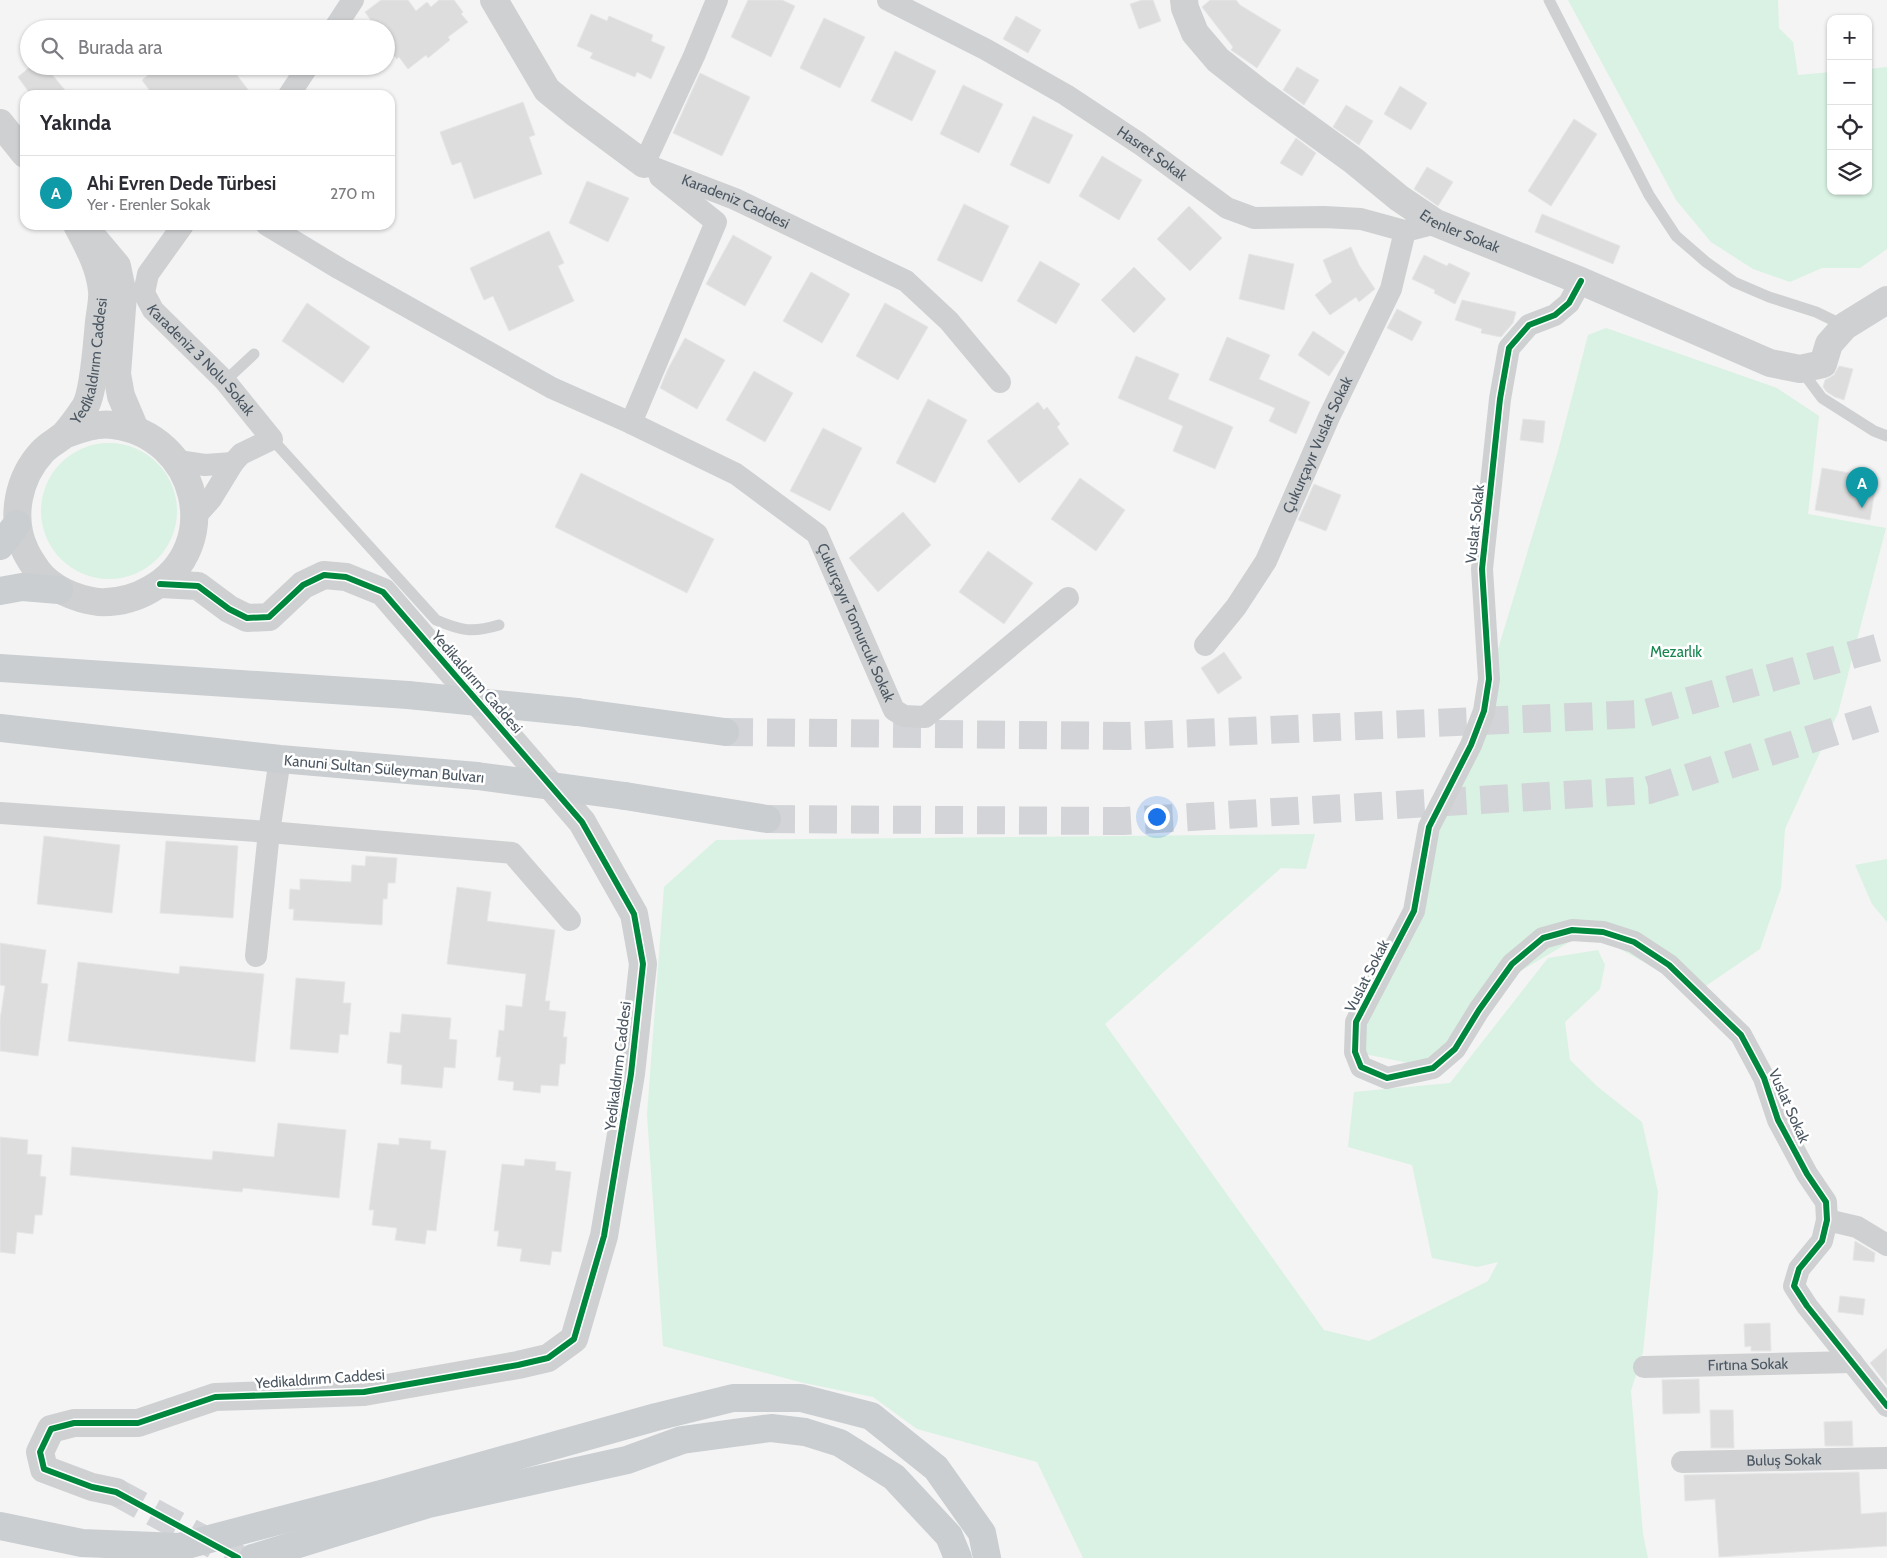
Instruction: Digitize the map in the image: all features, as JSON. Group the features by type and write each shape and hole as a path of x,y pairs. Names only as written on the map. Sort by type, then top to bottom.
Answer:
{"main road":[{"path":"0,546 17,524"},
{"path":"0,591 22,587 59,590"},
{"path":"0,668 408,695 577,712 725,732"},
{"name":"Kanuni Sultan Süleyman Bulvarı","path":"0,728 280,759 477,776 625,796 767,819"},
{"path":"0,1526 82,1543 179,1547 380,1494 656,1416 733,1398 801,1398 871,1416 936,1468 982,1533 987,1558"},
{"path":"253,1558 428,1504 628,1460 682,1440 771,1428 805,1432 840,1444 894,1477 949,1536 958,1558"}],"street":[{"path":"340,20 353,0"},
{"name":"Karadeniz Caddesi","path":"494,0 547,90 574,112 644,164 735,199 906,281 949,321 1000,382"},
{"path":"631,423 716,222 644,164 694,56 717,0"},
{"name":"Hasret Sokak","path":"888,0 985,49 1066,95 1140,144 1227,208 1254,218 1361,218 1405,231"},
{"name":"Erenler Sokak","path":"1184,0 1185,8 1195,32 1218,60 1354,161 1399,198 1436,223 1581,281 1770,363 1800,369"},
{"path":"292,90 302,75"},
{"path":"0,123 20,148"},
{"path":"1405,231 1436,223"},
{"name":"Yedikaldırım Caddesi","path":"64,435 86,405 93,375 102,291 96,262 80,230"},
{"name":"Yedikaldırım Caddesi","path":"88,230 118,266 123,295 116,374 121,396 136,429"},
{"name":"Karadeniz 3 Nolu Sokak","path":"179,230 148,274 144,293 153,310 225,381 272,439"},
{"name":"Çukurçayır Tomurcuk Sokak","path":"275,230 340,270 552,388 631,423 736,474 817,534 894,710 904,716 925,717 1068,598"},
{"name":"Çukurçayır Vuslat Sokak","path":"1205,645 1236,607 1266,561 1329,417 1390,289 1405,231"},
{"name":"Vuslat Sokak","path":"1581,281 1569,303 1555,315 1529,325 1509,348 1500,399 1482,569 1490,679 1484,711 1471,745 1429,827 1414,911 1356,1022 1355,1052 1361,1067 1387,1078 1433,1068 1455,1049 1479,1010 1512,964 1543,938 1572,930 1603,932 1634,942 1669,965 1741,1035 1764,1078 1778,1120 1807,1174 1826,1202 1827,1220 1822,1241 1800,1269 1794,1286 1807,1306 1852,1362"},
{"path":"1800,369 1823,364 1829,344 1845,326 1887,300"},
{"path":"111,425 136,429 159,442 178,461 191,488 194,518 192,535 176,569 160,584 137,597 111,603 84,600 59,590 39,573 24,550 17,524 18,498 27,472 42,451 64,435 87,426 111,425"},
{"path":"194,518 211,499 233,463 241,454 272,439"},
{"path":"178,461 205,465 233,463"},
{"path":"160,584 198,586 186,551"},
{"name":"Yedikaldırım Caddesi","path":"116,1492 92,1487 44,1469 40,1452 51,1429 74,1423 138,1423 214,1397 364,1392 548,1358 574,1339 604,1236 614,1183 631,1074 643,964 634,914 582,822 383,592 346,577 324,575 303,585 269,616 247,618 230,610 198,586"},
{"path":"256,956 269,832 280,759"},
{"path":"0,813 269,832 512,853 570,920"},
{"path":"1827,1220 1857,1227 1887,1244"},
{"path":"1852,1362 1887,1406"},
{"name":"Fırtına Sokak","path":"1644,1367 1852,1362"},
{"name":"Buluş Sokak","path":"1682,1462 1887,1458"}],"lane":[{"path":"1549,0 1649,195 1676,236 1706,262 1734,282 1768,297 1816,312 1845,326"},
{"path":"225,381 254,354"},
{"path":"1800,369 1822,398 1874,431 1887,436"},
{"path":"272,439 436,620 454,628 480,630 499,625"}],"green space":[{"path":"1568,0 1778,0 1779,28 1793,42 1798,75 1827,72 1827,195 1872,195 1872,69 1887,67 1887,249 1860,268 1822,268 1790,282 1753,269 1711,242 1676,200"},
{"name":"Mezarlık","path":"1606,328 1777,388 1819,416 1808,514 1886,528 1838,713 1785,829 1781,888 1760,949 1697,992 1588,931 1497,985 1433,1068 1355,1052 1414,911 1489,679 1558,451 1588,335"},
{"path":"109,443 135,449 157,463 171,485 177,511 171,537 157,559 135,573 109,579 83,573 61,559 47,537 41,511 47,485 61,463 83,449"},
{"path":"1315,834 1306,869 1281,868 1105,1024 1324,1330 1369,1341 1488,1281 1498,1262 1477,1267 1432,1258 1412,1165 1348,1147 1354,1092 1450,1083 1548,958 1598,950 1605,965 1600,989 1565,1022 1570,1060 1598,1087 1642,1122 1658,1192 1643,1352 1631,1391 1643,1534 1648,1558 1083,1558 1037,1462 917,1429 873,1397 804,1383 663,1346 647,1115 664,887 716,840"},
{"path":"1887,859 1887,922 1872,904 1855,865"}],"building":[{"path":"381,0 408,0 416,11 427,2 431,7 439,0 454,0 463,12 461,14 468,22 448,37 450,40 428,58 426,55 408,69 399,57 397,59 395,57 395,20 371,20 365,12"},
{"path":"748,0 782,0 795,6 771,57 731,37"},
{"path":"1142,0 1153,0 1161,21 1139,29 1130,4"},
{"path":"1210,0 1236,0 1240,5 1281,30 1257,68 1231,50 1233,47 1202,7"},
{"path":"591,14 607,21 609,16 653,35 651,41 665,47 651,79 637,72 635,77 590,58 593,53 577,46"},
{"path":"1016,16 1041,30 1028,53 1003,39"},
{"path":"824,18 865,37 840,88 800,68"},
{"path":"895,51 936,71 912,121 871,101"},
{"path":"1297,67 1319,80 1304,105 1283,90"},
{"path":"700,73 750,97 722,156 673,133"},
{"path":"20,75 52,75 65,90 27,90 18,77"},
{"path":"148,75 237,75 248,90 149,90 142,80"},
{"path":"963,85 1003,104 979,153 940,134"},
{"path":"1400,86 1427,103 1411,130 1384,114"},
{"path":"523,102 535,135 529,137 542,174 474,199 461,162 452,165 440,132"},
{"path":"1346,105 1373,121 1359,145 1333,127"},
{"path":"1033,116 1073,135 1049,184 1010,165"},
{"path":"1574,119 1597,134 1551,206 1528,191"},
{"path":"1296,138 1316,153 1302,176 1280,163"},
{"path":"1102,156 1142,180 1119,220 1079,196"},
{"path":"1427,167 1453,182 1438,206 1414,189"},
{"path":"587,181 629,198 608,242 569,223"},
{"path":"964,204 1009,226 982,282 937,260"},
{"path":"1189,206 1222,238 1190,271 1157,239"},
{"path":"1542,214 1620,246 1613,264 1535,232"},
{"path":"549,231 564,263 558,266 574,301 509,331 493,296 484,300 470,268"},
{"path":"733,235 772,257 745,306 706,284"},
{"path":"1351,247 1359,265 1375,289 1359,302 1356,297 1330,315 1315,295 1332,282 1323,260"},
{"path":"1249,254 1294,264 1284,310 1239,299"},
{"path":"1424,255 1447,266 1449,263 1470,273 1455,304 1434,293 1435,290 1412,279"},
{"path":"1040,261 1080,284 1056,324 1017,301"},
{"path":"1134,267 1166,299 1134,333 1101,300"},
{"path":"811,272 850,294 822,343 783,321"},
{"path":"1462,300 1516,312 1513,323 1501,337 1481,333 1482,329 1455,320"},
{"path":"307,303 370,347 343,383 282,341"},
{"path":"885,303 928,327 898,380 856,356"},
{"path":"1397,309 1422,322 1412,341 1387,328"},
{"path":"1313,331 1345,352 1329,376 1298,355"},
{"path":"1227,337 1270,355 1259,379 1310,402 1296,434 1269,421 1275,408 1209,380"},
{"path":"685,338 725,360 697,409 660,388"},
{"path":"1136,356 1179,374 1168,399 1233,427 1215,469 1173,451 1183,426 1118,398"},
{"path":"1839,366 1853,369 1844,400 1835,397 1823,387 1825,380 1834,375"},
{"path":"754,371 793,393 765,442 726,420"},
{"path":"928,399 967,420 935,483 896,463"},
{"path":"1038,402 1044,410 1047,407 1060,424 1057,427 1069,444 1019,483 987,441"},
{"path":"1523,419 1545,421 1543,443 1520,440"},
{"path":"823,428 862,448 830,511 790,491"},
{"path":"1822,468 1877,478 1870,520 1815,510"},
{"path":"581,473 714,539 687,593 555,527"},
{"path":"1080,478 1125,510 1096,551 1051,519"},
{"path":"1314,484 1341,495 1326,531 1298,520"},
{"path":"903,512 931,545 878,592 849,558"},
{"path":"988,551 1033,583 1004,624 959,592"},
{"path":"1224,652 1242,678 1218,694 1201,668"},
{"path":"44,836 120,845 112,913 37,904"},
{"path":"166,841 238,846 233,918 160,913"},
{"path":"366,856 397,858 395,883 388,883 387,899 383,899 382,925 293,920 294,909 289,909 290,889 300,890 300,879 351,882 352,865 365,866"},
{"path":"457,887 491,892 487,921 555,930 545,1001 550,1001 549,1010 566,1012 563,1037 567,1037 565,1064 560,1064 558,1086 541,1085 540,1093 513,1090 514,1082 498,1080 501,1057 496,1057 499,1030 504,1031 506,1005 522,1007 526,974 447,964"},
{"path":"0,943 46,950 41,983 48,984 38,1056 0,1051 0,1020 5,986 0,985"},
{"path":"78,962 179,974 180,966 264,974 255,1062 68,1041"},
{"path":"296,978 345,982 343,1003 351,1003 348,1035 340,1034 338,1053 290,1049"},
{"path":"402,1014 451,1018 449,1039 457,1040 455,1068 444,1067 442,1088 401,1084 402,1065 387,1063 390,1032 400,1033"},
{"path":"278,1123 346,1130 339,1198 243,1188 242,1192 70,1175 72,1147 212,1160 213,1151 274,1157"},
{"path":"0,1137 28,1140 27,1154 42,1155 40,1176 46,1177 42,1215 35,1215 33,1234 17,1232 15,1254 0,1252"},
{"path":"399,1138 431,1141 430,1149 446,1151 436,1231 427,1230 425,1244 395,1240 397,1228 372,1225 374,1210 369,1210 378,1143 399,1145"},
{"path":"525,1159 556,1162 555,1170 571,1172 561,1252 552,1251 550,1265 520,1261 522,1249 497,1246 499,1231 494,1231 502,1164 524,1166"},
{"path":"1855,1241 1875,1253 1874,1262 1853,1260"},
{"path":"1840,1296 1865,1299 1863,1315 1838,1312"},
{"path":"1770,1323 1771,1351 1751,1351 1751,1346 1745,1347 1744,1324"},
{"path":"1887,1348 1887,1385 1870,1363"},
{"path":"1699,1379 1700,1413 1663,1414 1662,1380"},
{"path":"1710,1410 1733,1410 1734,1448 1711,1448"},
{"path":"1852,1421 1853,1446 1825,1446 1824,1422"},
{"path":"1859,1472 1861,1514 1887,1512 1887,1546 1719,1557 1715,1499 1685,1501 1684,1475"}],"tunnel":[{"path":"725,732 1127,736 1643,714 1887,645"},
{"path":"767,819 1124,821 1649,790 1887,715"},
{"path":"116,1492 238,1558"}],"cycle path":[{"path":"1581,281 1569,303 1555,315 1529,325 1509,348 1500,399 1482,569 1489,679 1484,711 1471,745 1429,827 1414,911 1356,1022 1355,1052 1361,1067 1387,1078 1433,1068 1455,1049 1479,1010 1512,964 1543,938 1572,930 1603,932 1634,942 1669,965 1741,1035 1764,1078 1778,1120 1807,1174 1826,1202 1827,1220 1822,1241 1799,1269 1794,1286 1807,1306 1887,1406"},
{"path":"160,584 198,586 229,609 247,618 269,617 303,585 324,575 346,577 383,592 582,822 634,914 643,964 631,1074 604,1236 574,1339 548,1358 364,1392 215,1397 138,1423 74,1423 51,1429 40,1452 44,1469 92,1487 116,1492 238,1558"}],"place":[{"name":"Ahi Evren Dede Türbesi","path":"1862,508"}]}
